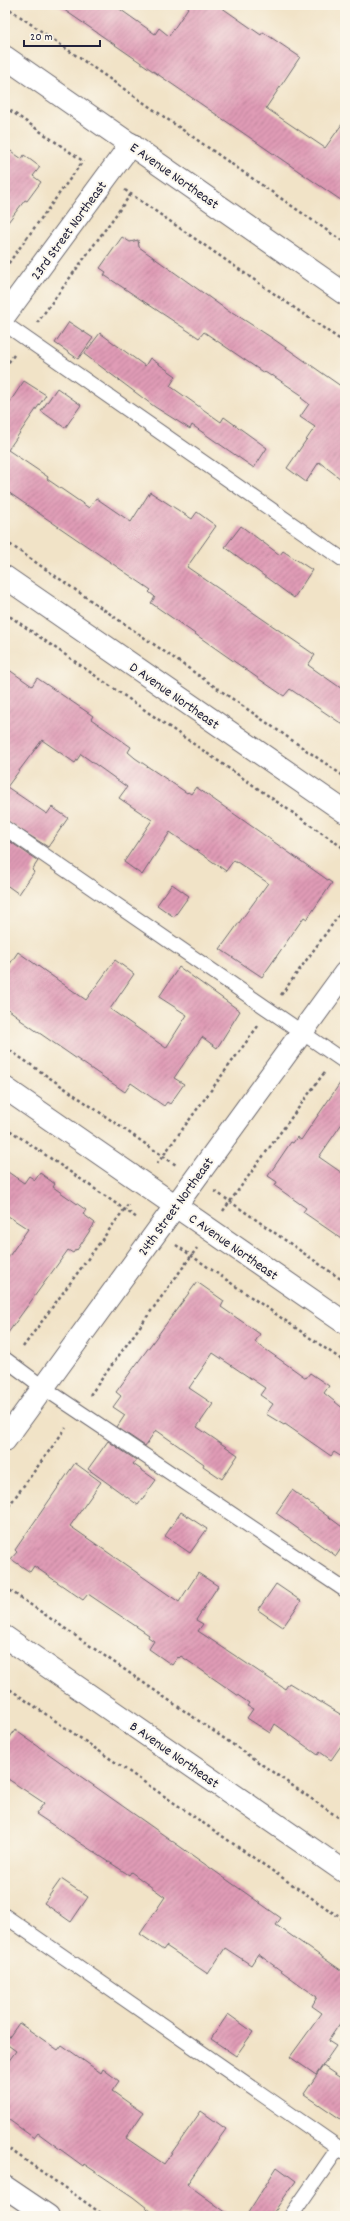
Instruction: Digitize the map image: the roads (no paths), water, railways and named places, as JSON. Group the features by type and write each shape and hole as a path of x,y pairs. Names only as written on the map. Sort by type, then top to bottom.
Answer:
{"street":[{"name":"E Avenue Northeast","path":"5,58 345,294"},
{"name":"23rd Street Northeast","path":"5,315 131,144"},
{"name":"D Avenue Northeast","path":"5,577 345,812"},
{"name":"24th Street Northeast","path":"5,1440 345,972"},
{"name":"C Avenue Northeast","path":"5,1088 176,1205 345,1324"},
{"name":"B Avenue Northeast","path":"5,1637 345,1872"},
{"path":"5,2187 48,2216"}],"lane":[{"path":"5,324 345,561"},
{"path":"5,828 341,1060"},
{"path":"8,1361 44,1388 345,1590"},
{"path":"5,1916 342,2150 291,2216"}]}
